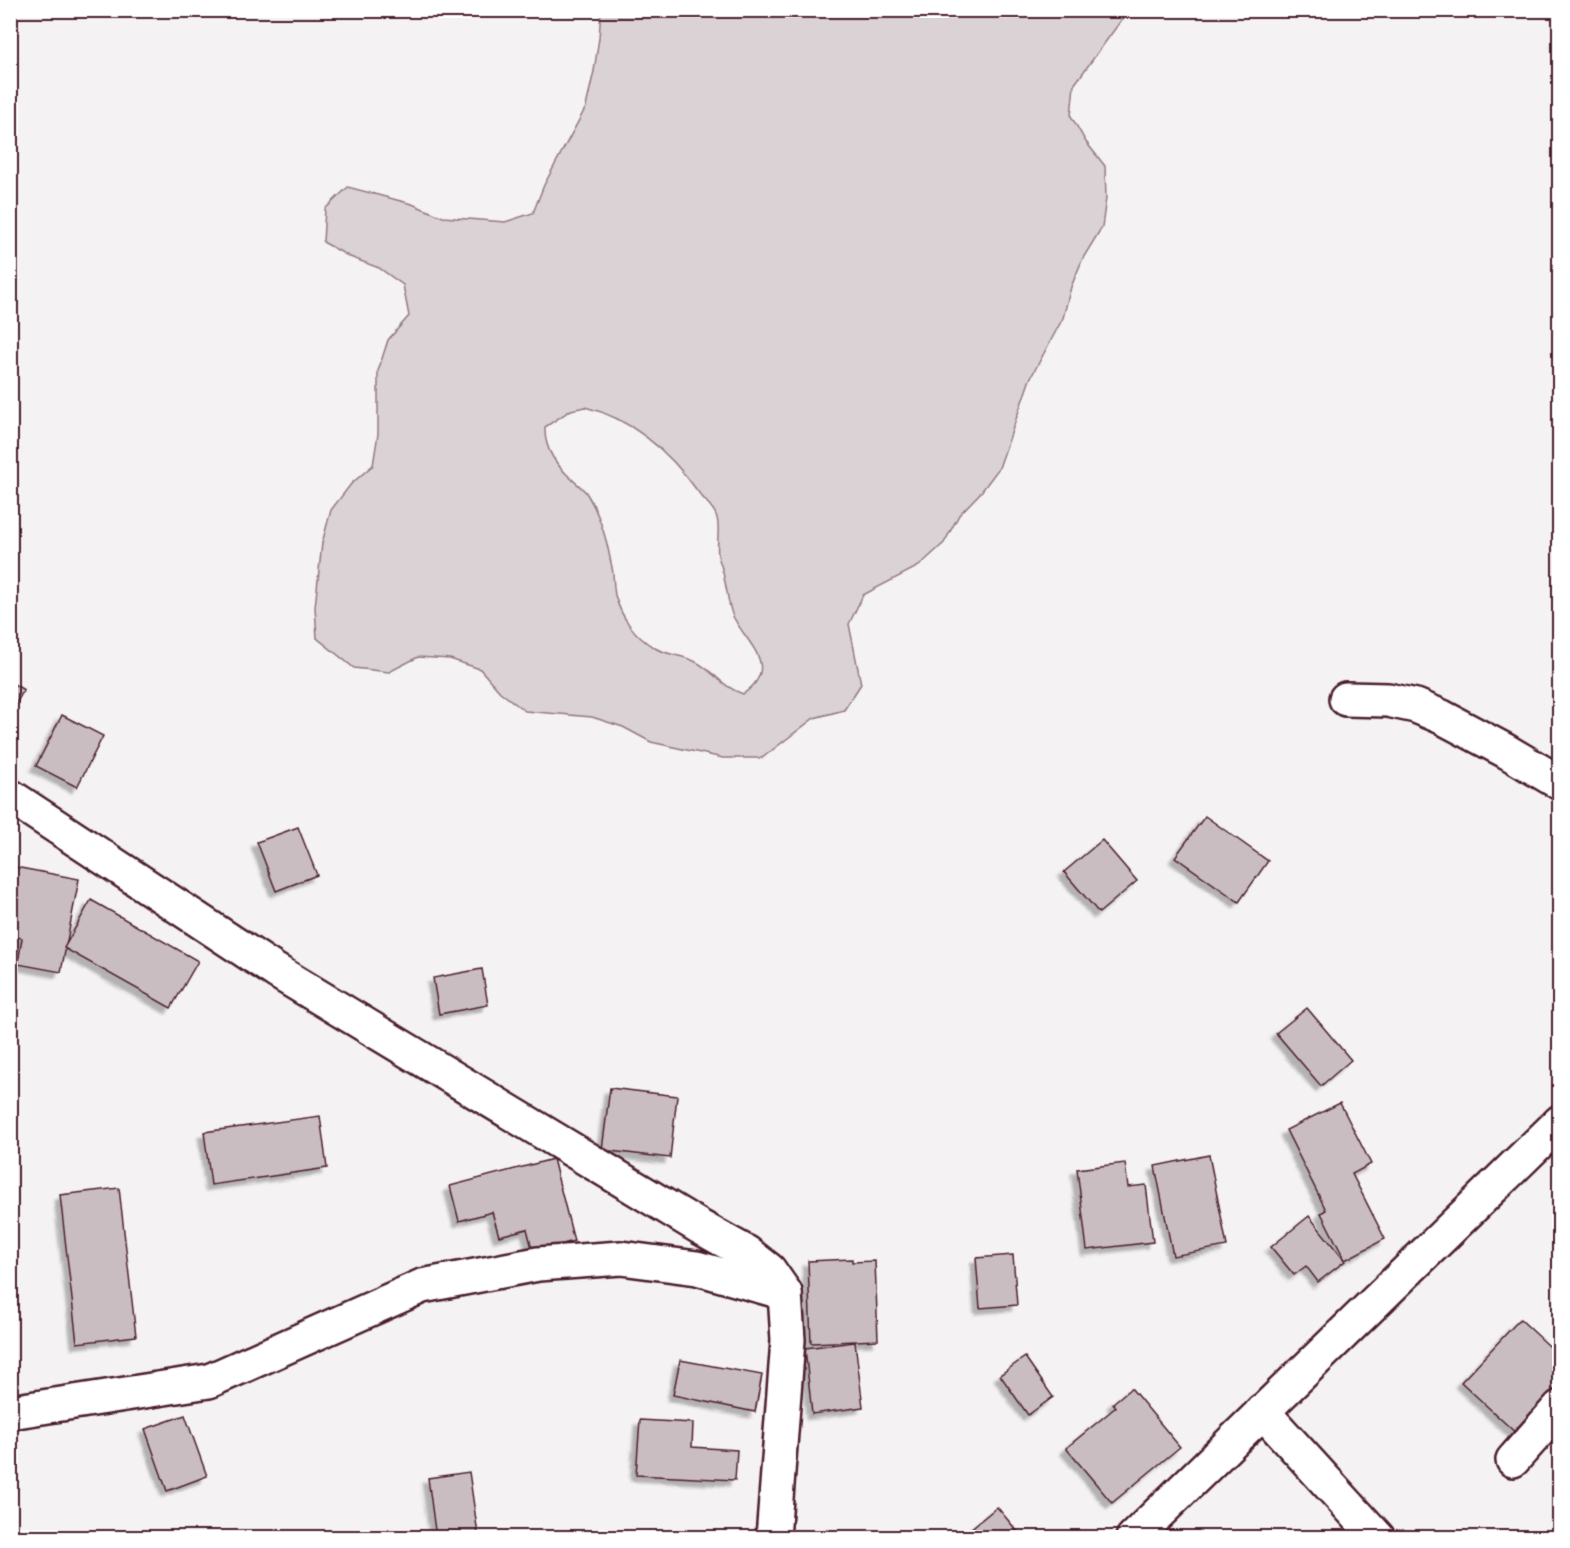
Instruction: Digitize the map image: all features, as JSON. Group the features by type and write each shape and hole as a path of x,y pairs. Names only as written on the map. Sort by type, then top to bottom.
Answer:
{"street":[{"path":"1346,699 1388,700 1416,706 1506,751 1560,783"},
{"path":"10,796 276,971 747,1254 769,1270 785,1293 788,1340 773,1538"},
{"path":"1133,1538 1560,1122"},
{"path":"10,1412 209,1381 422,1286 538,1264 621,1258 697,1268 785,1293"},
{"path":"1513,1460 1560,1407"},
{"path":"1262,1411 1378,1538"}],"shaded area":[{"path":"601,11 1128,11 1074,85 1071,116 1086,142 1105,166 1106,198 1102,227 1083,258 1071,287 1063,318 1030,379 999,468 981,492 959,515 944,543 919,566 863,595 849,624 861,684 844,710 814,718 762,758 723,758 651,742 623,727 592,717 525,711 500,692 480,669 450,659 418,657 389,672 354,668 317,638 315,607 322,543 331,510 351,484 373,465 378,434 378,371 388,340 409,316 403,285 379,268 350,257 323,242 325,209 348,187 412,204 443,217 505,222 533,213 544,185 586,107 599,38","holes":["585,407 635,429 650,440 676,465 715,512 718,524 718,556 732,614 757,654 760,664 760,674 755,684 743,694 728,687 694,661 669,654 648,643 635,632 621,611 615,595 613,571 607,546 595,510 586,492 553,457 545,435 545,427 571,410"]}],"building":[{"path":"10,682 24,690 10,713"},
{"path":"62,715 103,736 77,787 36,766"},
{"path":"1205,816 1268,861 1239,902 1175,857"},
{"path":"298,827 317,875 276,891 257,842"},
{"path":"1102,840 1137,881 1099,913 1064,872"},
{"path":"10,866 79,879 61,972 18,964 22,938 10,936"},
{"path":"91,900 198,961 171,1008 64,948"},
{"path":"482,969 488,1005 439,1014 433,978"},
{"path":"1307,1008 1351,1060 1321,1086 1276,1033"},
{"path":"610,1088 677,1096 670,1158 602,1150"},
{"path":"1340,1103 1371,1164 1352,1174 1385,1239 1345,1260 1321,1213 1326,1210 1286,1130"},
{"path":"320,1116 327,1168 211,1185 204,1132"},
{"path":"1209,1155 1227,1246 1173,1256 1155,1166"},
{"path":"553,1159 574,1241 533,1252 527,1229 499,1236 492,1212 459,1221 450,1186"},
{"path":"1125,1163 1128,1187 1146,1185 1153,1242 1087,1250 1077,1169"},
{"path":"119,1188 136,1336 77,1343 60,1195"},
{"path":"1309,1216 1345,1261 1318,1282 1306,1266 1294,1275 1271,1247"},
{"path":"1013,1255 1017,1305 980,1308 976,1258"},
{"path":"852,1259 852,1262 875,1261 878,1340 811,1343 808,1261"},
{"path":"1520,1319 1560,1356 1560,1395 1520,1437 1461,1382"},
{"path":"855,1342 863,1407 812,1414 805,1348"},
{"path":"1025,1357 1053,1397 1028,1415 1000,1375"},
{"path":"680,1360 762,1375 755,1412 673,1395"},
{"path":"1131,1388 1180,1447 1112,1503 1066,1448 1116,1407 1113,1403"},
{"path":"185,1415 207,1476 167,1491 145,1429"},
{"path":"640,1420 693,1423 692,1447 737,1450 735,1480 636,1475"},
{"path":"469,1472 478,1534 436,1538 428,1478"},
{"path":"997,1507 1023,1538 965,1538 963,1535"}]}
